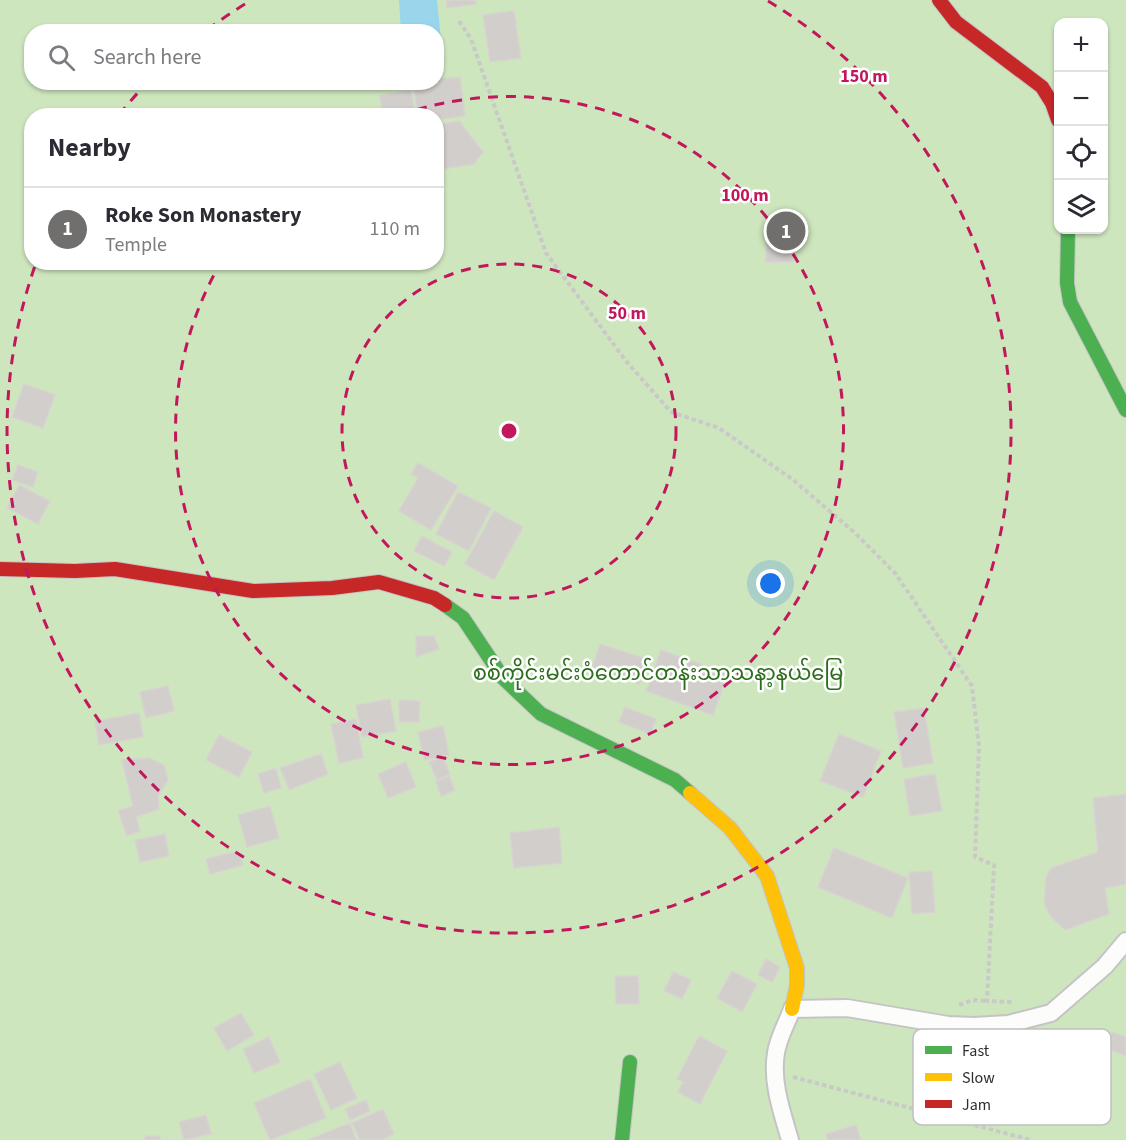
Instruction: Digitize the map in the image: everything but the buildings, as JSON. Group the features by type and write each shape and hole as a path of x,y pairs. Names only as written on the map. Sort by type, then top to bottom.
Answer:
{"street":[{"path":"939,0 956,22 1042,87 1054,108"},
{"path":"1068,234 1067,283 1070,302 1126,410"},
{"path":"0,569 75,571 115,569 253,591 332,588 379,582 434,598 463,618 503,678 541,714 675,780 730,828 767,876 797,968 797,985 792,1009 776,1052 775,1072 777,1094 790,1140"},
{"path":"792,1009 847,1008 948,1025 1008,1024 1051,1013 1105,966 1126,940"},
{"path":"622,1140 630,1062"}],"path":[{"path":"459,21 471,39 546,253 626,361 671,412 719,428 792,479 854,532 895,573 972,686 979,746 975,857 994,865 987,1001 1016,1002"},
{"path":"775,1072 913,1109"},
{"path":"975,1125 1031,1140"}],"green space":[{"name":"စစ်ကိုင်းမင်းဝံတောင်တန်းသာသနာ့နယ်မြေ","path":"0,0 1126,0 1126,1140 0,1140"}],"water":[{"path":"399,0 437,0 439,24 401,24"}],"traffic: fast":[{"path":"1068,234 1067,283 1070,302 1126,410"},
{"path":"445,605 463,618 503,678 541,714 675,780 690,793"},
{"path":"622,1140 630,1062"}],"traffic: slow":[{"path":"690,793 730,828 767,876 797,968 797,985 792,1009"}],"traffic: jam":[{"path":"939,0 956,22 1042,87 1054,109"},
{"path":"0,569 75,571 115,569 253,591 332,588 379,582 434,598 445,605"}],"place":[{"name":"Roke Son Monastery","path":"786,231"}]}
